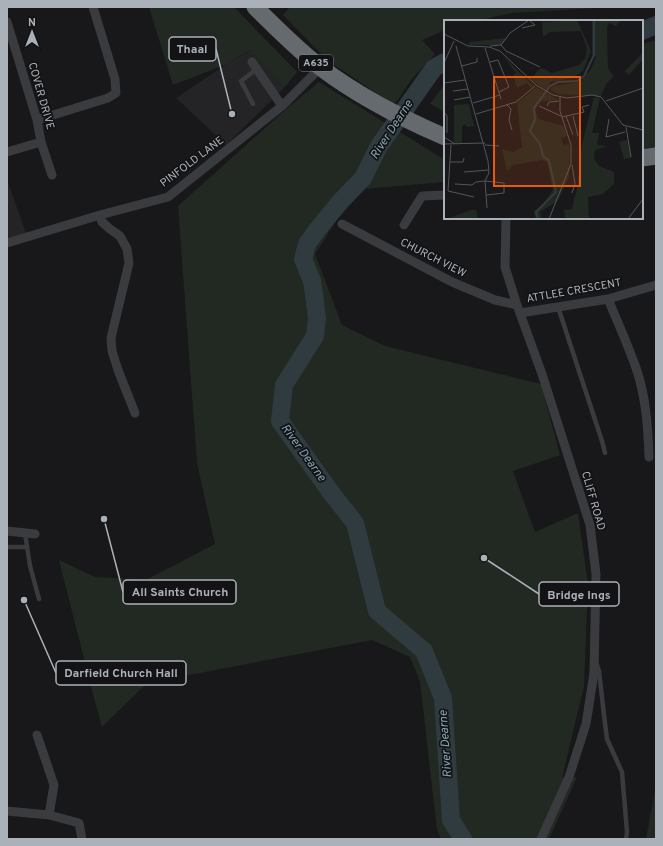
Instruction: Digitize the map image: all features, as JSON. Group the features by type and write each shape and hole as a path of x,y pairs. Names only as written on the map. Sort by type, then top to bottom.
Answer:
{"highway":[{"name":"A635","path":"255,7 289,40 321,67 348,86 385,109 444,137"},
{"path":"643,158 656,156"}],"street":[{"path":"37,120 108,98 116,93 116,79 93,7"},
{"name":"COVER DRIVE","path":"7,22 37,120 41,142 52,175"},
{"path":"254,66 282,106"},
{"name":"PINFOLD LANE","path":"7,243 100,215 168,197 282,106 321,67"},
{"path":"7,152 41,142"},
{"path":"404,225 422,196 444,195"},
{"path":"100,215 102,222 120,236 127,249 129,263 111,338 112,351 118,370 135,413"},
{"name":"CLIFF ROAD","path":"506,219 505,266 518,309 542,374 590,525 596,574 594,673 586,724 569,777 541,839"},
{"name":"CHURCH VIEW","path":"342,224 452,282 518,309"},
{"name":"ATTLEE CRESCENT","path":"518,309 558,307 608,299 656,285"},
{"path":"608,299 638,372 648,426 649,457"},
{"path":"7,532 35,534"},
{"path":"37,735 54,785 49,815"},
{"path":"7,811 49,815 79,824 82,839"}],"lane":[{"path":"254,66 240,82 254,104"},
{"path":"558,307 605,453"},
{"path":"25,533 30,566 39,599"},
{"path":"7,547 27,547"},
{"path":"594,657 599,671 607,739 622,772 627,832 626,839"}],"shaded area":[{"path":"149,7 234,7 297,72 284,88 250,50 227,64 173,85"},
{"path":"290,7 614,7 511,13 480,20 444,20 444,30 422,40 435,54 411,80 394,105 327,60 283,15"},
{"path":"656,40 656,149 643,151 643,44"},
{"path":"251,50 284,88 226,145 176,98"},
{"path":"319,82 444,159 444,182 363,189 340,215 315,254 342,325 385,346 541,384 560,455 513,471 535,532 578,513 588,584 584,686 562,778 577,777 549,839 441,839 437,830 420,681 410,657 372,640 147,683 102,727 59,560 95,577 146,580 215,544 197,463 178,206 291,105"},
{"path":"444,85 444,111 430,104"},
{"path":"7,180 26,233 7,239"},
{"path":"656,785 656,839 646,839"}],"waterway":[{"name":"River Dearne","path":"643,31 656,25"},
{"name":"River Dearne","path":"444,63 434,68 379,146 363,178 340,202 307,244 303,259 312,281 317,318 315,336 284,385 280,421 332,494 355,523 377,611 424,651 443,698 451,820 463,839"}],"place":[{"name":"Thaal","path":"232,114"},
{"name":"All Saints Church","path":"104,519"},
{"name":"Bridge Ings","path":"484,558"},
{"name":"Darfield Church Hall","path":"24,600"}]}
